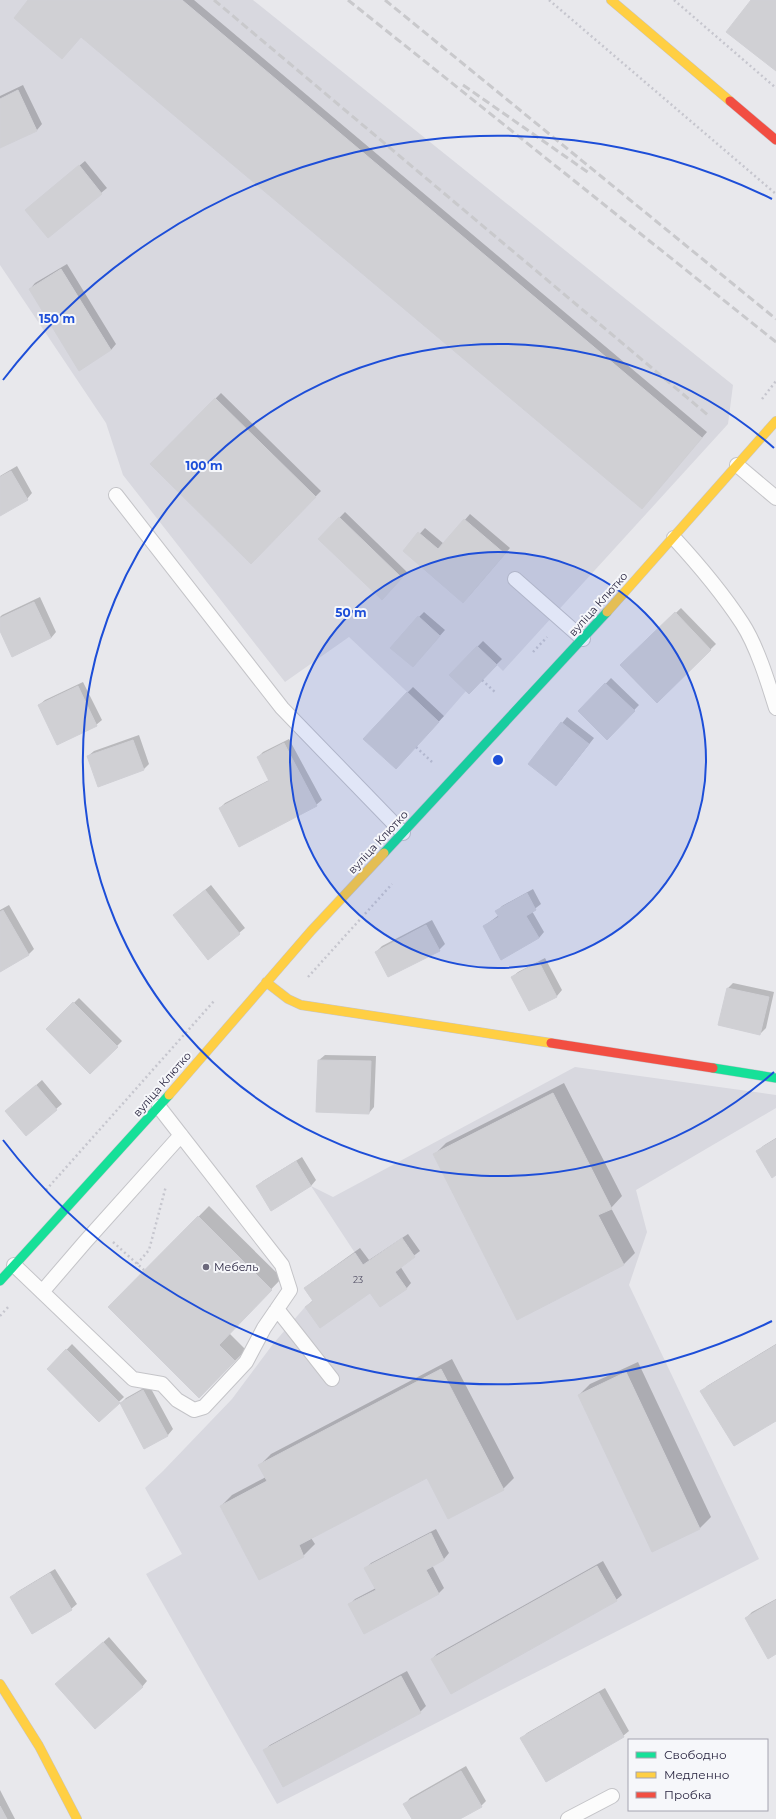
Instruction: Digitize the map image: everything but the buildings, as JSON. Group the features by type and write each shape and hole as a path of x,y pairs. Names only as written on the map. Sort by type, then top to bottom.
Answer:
{"main road":[{"path":"611,0 776,140"},
{"name":"вуліца Клютко","path":"0,1281 159,1107 266,982 583,639 776,421"},
{"path":"266,982 288,999 301,1005 776,1078"},
{"path":"0,1684 39,1746 77,1819"}],"lane":[{"path":"738,465 776,498"},
{"path":"116,495 282,708 403,833"},
{"path":"674,538 692,556 743,624 763,668 776,708"},
{"path":"515,580 583,639"},
{"path":"14,1265 133,1379 162,1384 177,1400 194,1410 204,1407 246,1362 264,1328 290,1290 282,1265 159,1107"},
{"path":"42,1292 181,1135"},
{"path":"277,1308 332,1379"},
{"path":"568,1819 612,1796"}],"path":[{"path":"549,0 776,194"},
{"path":"674,0 776,88"},
{"path":"482,680 496,693"},
{"path":"416,747 432,762"},
{"path":"137,1264 149,1250 168,1180 162,1185"},
{"path":"110,1240 144,1270"}],"shaded area":[{"path":"0,0 253,0 733,385 728,424 503,671 497,665 469,694 466,691 439,722 349,637 285,682 123,475 106,423 0,265"},
{"path":"575,1067 776,1095 776,1108 636,1190 647,1232 629,1285 759,1559 277,1804 146,1574 182,1554 145,1488 232,1399 273,1344 305,1307 313,1301 304,1288 355,1253 311,1186 333,1197"}],"railway":[{"path":"214,0 709,416"},
{"path":"348,0 776,342"},
{"path":"385,0 776,319"},
{"path":"463,85 589,173"}],"traffic: fast":[{"path":"384,853 607,612"},
{"path":"713,1068 776,1078"},
{"path":"0,1281 169,1095"}],"traffic: slow":[{"path":"611,0 730,101"},
{"path":"607,612 776,421"},
{"path":"169,1095 311,931 384,853"},
{"path":"266,982 288,999 301,1005 551,1043"},
{"path":"0,1684 39,1746 77,1819"}],"traffic: jam":[{"path":"730,101 776,140"},
{"path":"551,1043 713,1068"}],"place":[{"name":"Мебель","path":"206,1267"}]}
